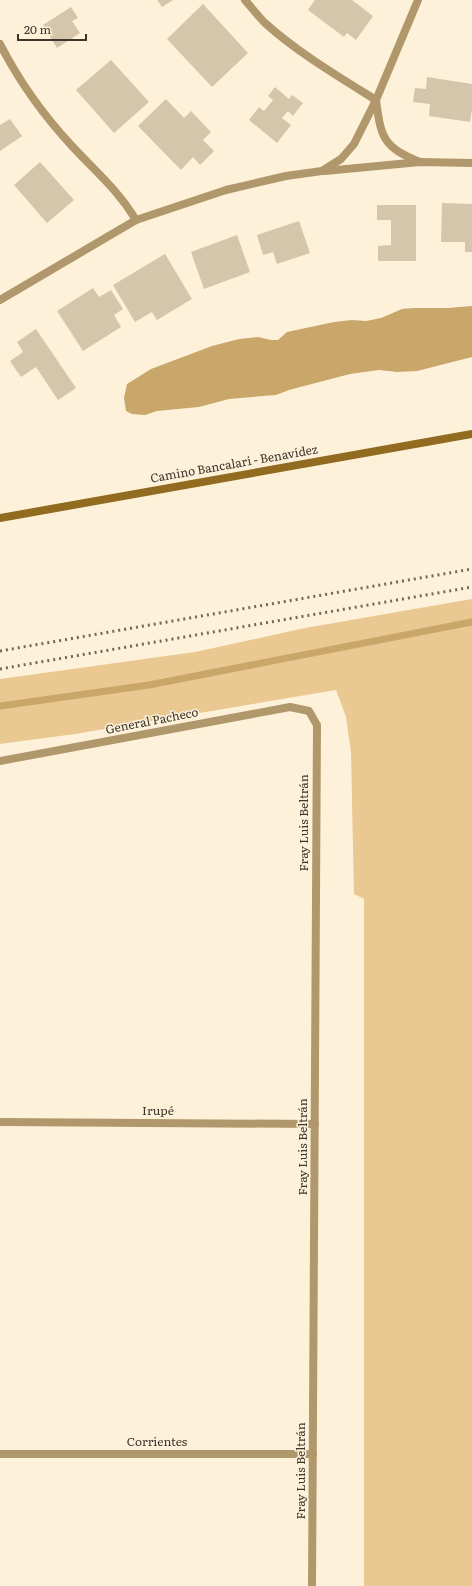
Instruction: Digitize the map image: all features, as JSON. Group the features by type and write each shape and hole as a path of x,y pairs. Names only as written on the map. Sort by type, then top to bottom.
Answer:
{"main road":[{"name":"Camino Bancalari - Benavídez","path":"0,518 472,434"}],"street":[{"path":"245,0 265,23 284,39 334,74 376,100 382,136 389,144 404,156 420,162"},
{"path":"322,171 341,159 354,144 376,100 418,0"},
{"path":"0,44 10,64 50,122 118,193 136,220"},
{"path":"0,300 136,220 226,190 286,176 322,171 420,162 472,163"},
{"name":"General Pacheco","path":"0,761 290,707 309,711"},
{"name":"Fray Luis Beltrán","path":"309,711 317,725 312,1586"},
{"name":"Irupé","path":"0,1122 315,1124"},
{"name":"Corrientes","path":"0,1454 313,1454"}],"shaded area":[{"path":"472,306 472,357 417,371 397,372 379,370 350,374 289,390 276,395 229,399 199,407 157,411 145,415 132,414 126,411 124,398 127,384 151,369 212,346 239,339 258,337 278,340 287,332 334,322 352,320 366,321 381,318 402,309"},
{"path":"472,599 472,1586 364,1586 364,899 354,894 351,753 346,717 336,690 75,734 0,744 0,679 195,652 305,628"}],"building":[{"path":"157,0 173,0 162,7"},
{"path":"315,0 352,0 373,16 356,40 347,33 344,37 308,10"},
{"path":"203,4 248,53 212,87 167,39"},
{"path":"71,7 78,18 72,21 80,33 57,48 43,25"},
{"path":"111,60 149,102 114,133 76,90"},
{"path":"427,77 472,84 472,110 470,122 429,116 430,104 413,102 415,88 426,89"},
{"path":"275,87 289,99 292,95 303,103 293,116 288,111 282,118 291,125 277,143 249,120 259,107 264,111 273,100 268,96"},
{"path":"166,99 184,118 191,111 211,132 203,140 214,151 200,165 193,157 181,170 138,126"},
{"path":"10,119 22,136 0,151 0,125"},
{"path":"40,162 74,200 47,223 14,185"},
{"path":"442,203 472,204 472,252 465,252 465,242 441,242"},
{"path":"377,205 416,205 416,261 378,261 378,246 391,245 391,220 377,220"},
{"path":"299,221 310,253 277,264 273,252 263,255 257,235"},
{"path":"237,235 250,272 204,289 191,252"},
{"path":"165,254 192,299 157,320 152,312 135,322 113,285"},
{"path":"93,288 99,297 111,290 123,309 114,315 121,327 83,351 57,311"},
{"path":"36,329 76,388 58,400 36,367 21,377 10,361 23,352 17,342"}],"waterway":[{"path":"0,706 149,685 472,622"}],"railway":[{"path":"0,651 472,569"},
{"path":"0,669 472,587"}]}
